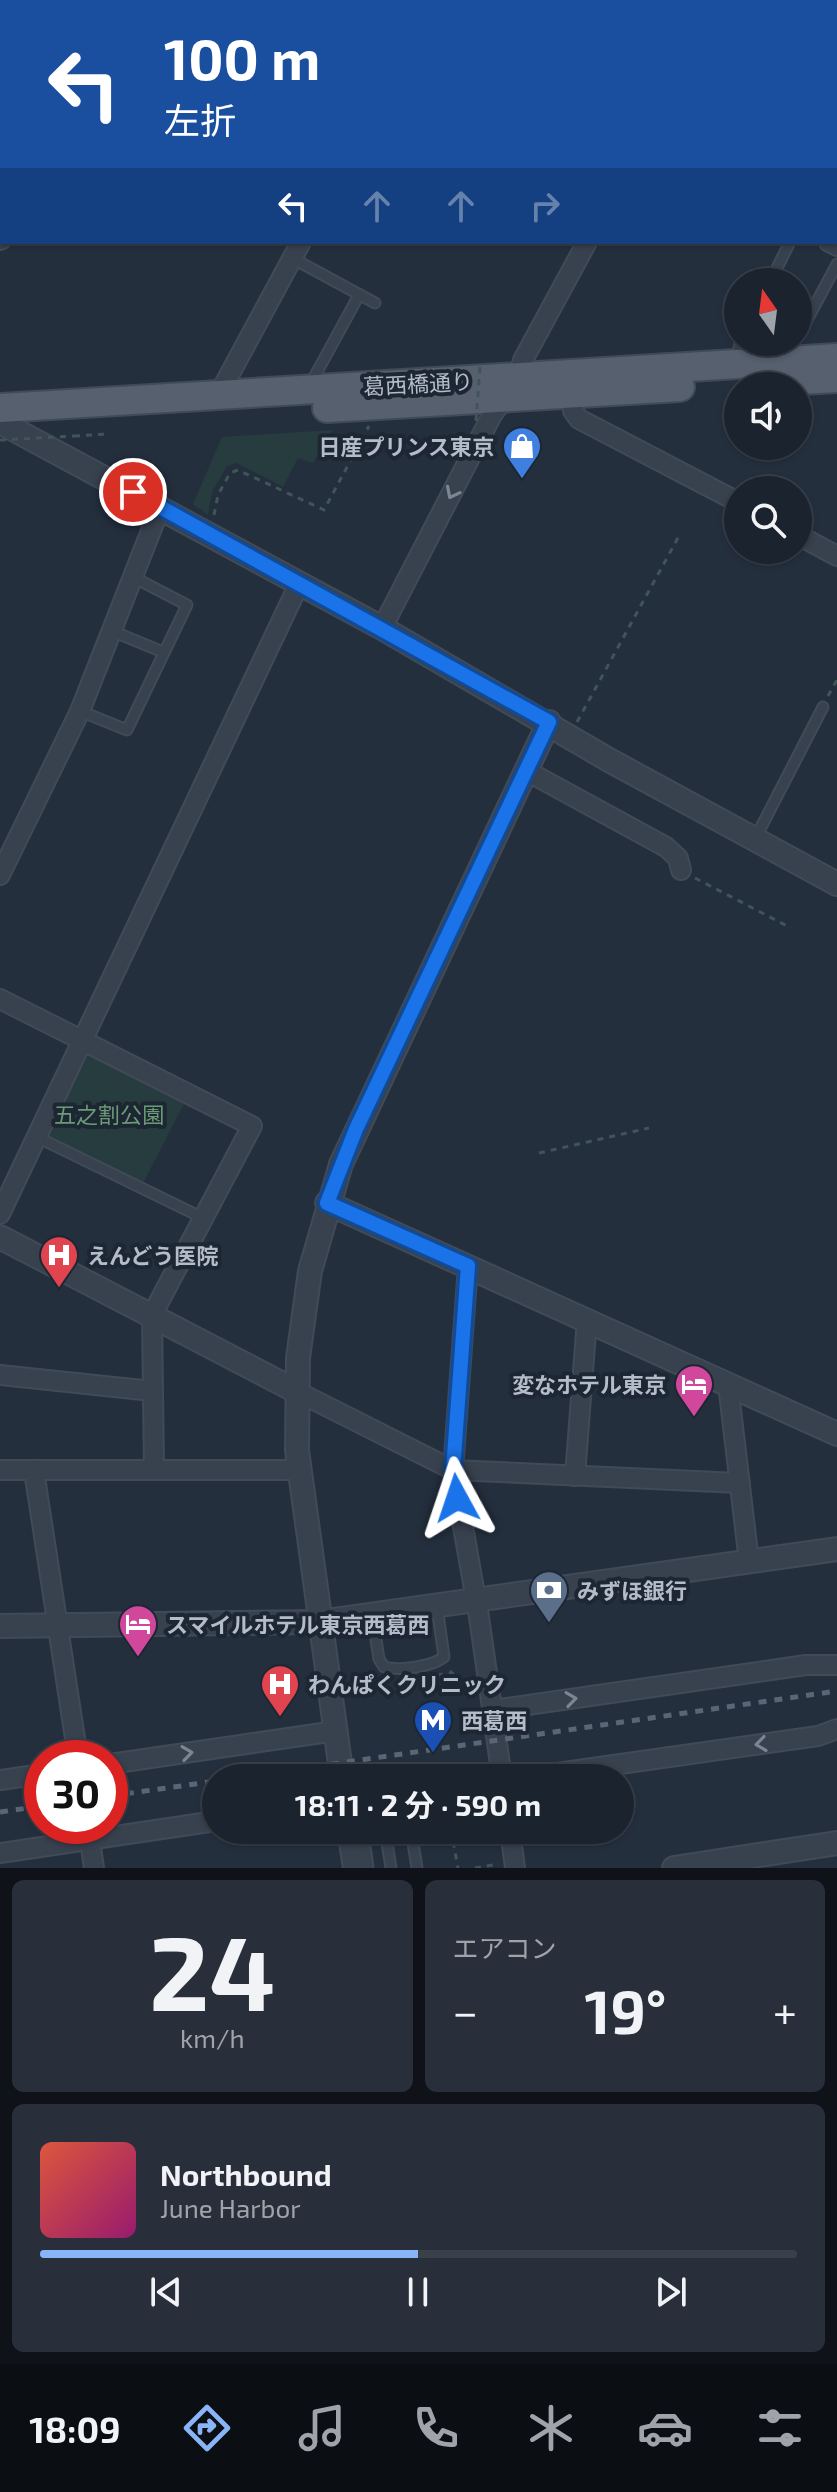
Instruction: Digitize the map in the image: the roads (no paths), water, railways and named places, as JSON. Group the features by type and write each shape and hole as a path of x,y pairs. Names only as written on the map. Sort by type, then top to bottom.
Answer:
{"main road":[{"name":"葛西橋通り","path":"812,351 837,358"},
{"name":"葛西橋通り","path":"570,384 724,356"},
{"name":"葛西橋通り","path":"2,424 570,384 837,378"},
{"name":"葛西橋通り","path":"2,424 219,394 307,389 510,388"}],"street":[{"path":"382,628 586,244"},
{"path":"219,394 296,250"},
{"path":"570,384 573,411 579,419 724,495"},
{"path":"2,424 382,628 549,722 609,760 837,884"},
{"path":"0,875 80,711 160,508"},
{"path":"812,543 837,556"},
{"path":"0,1214 299,584"},
{"path":"340,1764 298,1470 296,1391 305,1302 327,1203 356,1129 549,722"},
{"path":"525,770 666,847 678,858 681,870"},
{"path":"0,999 252,1126 152,1315 154,1470"},
{"path":"327,1203 837,1434"},
{"path":"0,1237 453,1470 740,1483"},
{"path":"468,1266 453,1470 500,1764"},
{"path":"575,1476 587,1319"},
{"path":"0,1375 152,1391"},
{"path":"728,1384 749,1562"},
{"path":"0,1470 298,1470"},
{"path":"34,1471 75,1740"},
{"path":"0,1626 319,1622 837,1549"},
{"path":"493,1710 806,1665 837,1665"},
{"path":"621,1764 818,1736 837,1729"},
{"path":"128,1761 336,1731"},
{"path":"0,1780 24,1777"},
{"path":"128,1829 202,1822"},
{"path":"674,1868 778,1860 837,1843"},
{"path":"0,1853 38,1844"},
{"path":"91,1844 94,1868"},
{"path":"351,1844 355,1868"},
{"path":"507,1866 509,1844"}],"lane":[{"path":"777,268 789,244"},
{"path":"296,250 375,303"},
{"path":"812,313 837,264"},
{"path":"307,389 359,295"},
{"path":"80,711 127,730 187,605 133,577"},
{"path":"112,631 163,652"},
{"path":"755,839 823,707"},
{"path":"37,1137 205,1219"},
{"path":"372,1614 379,1659 384,1667 393,1670 437,1662 444,1657 437,1604"},
{"path":"365,1844 368,1868"},
{"path":"387,1844 391,1868"},
{"path":"413,1844 417,1868"}],"railway":[{"path":"333,1764 837,1691"},
{"path":"128,1793 202,1783"},
{"path":"0,1812 24,1809"}],"place":[{"name":"日産プリンス東京","path":"522,480"},
{"name":"えんどう医院","path":"59,1289"},
{"name":"変なホテル東京","path":"694,1418"},
{"name":"みずほ銀行","path":"549,1624"},
{"name":"スマイルホテル東京西葛西","path":"138,1658"},
{"name":"わんぱくクリニック","path":"280,1718"},
{"name":"西葛西","path":"433,1754"}],"park label":[{"name":"五之割公園","path":"109,1114"}]}
